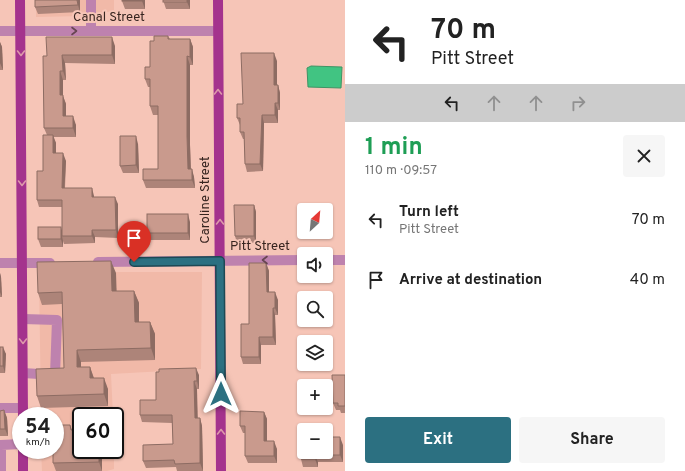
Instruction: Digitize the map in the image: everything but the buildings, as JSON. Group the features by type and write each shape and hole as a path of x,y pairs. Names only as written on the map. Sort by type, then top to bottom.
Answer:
{"main road":[{"path":"20,0 23,407"},
{"name":"Caroline Street","path":"218,0 221,471"},
{"path":"23,459 23,471"}],"street":[{"path":"91,0 92,31"},
{"name":"Canal Street","path":"0,31 218,31"},
{"name":"Pitt Street","path":"86,262 297,260"},
{"path":"333,260 345,260"},
{"path":"0,264 62,263"},
{"path":"22,319 57,320 55,375 23,373"},
{"path":"0,408 12,410"},
{"path":"1,471 1,445 12,444"}],"shaded area":[{"path":"36,0 114,0 114,11 83,16 36,17"},
{"path":"311,66 342,67 341,88 308,87 307,68"},
{"path":"39,272 202,272 201,369 111,374 113,407 72,407 72,459 114,459 114,469 107,471 42,471 41,459 64,459 64,407 41,407"}],"route":[{"path":"134,262 220,261 221,394"}]}
